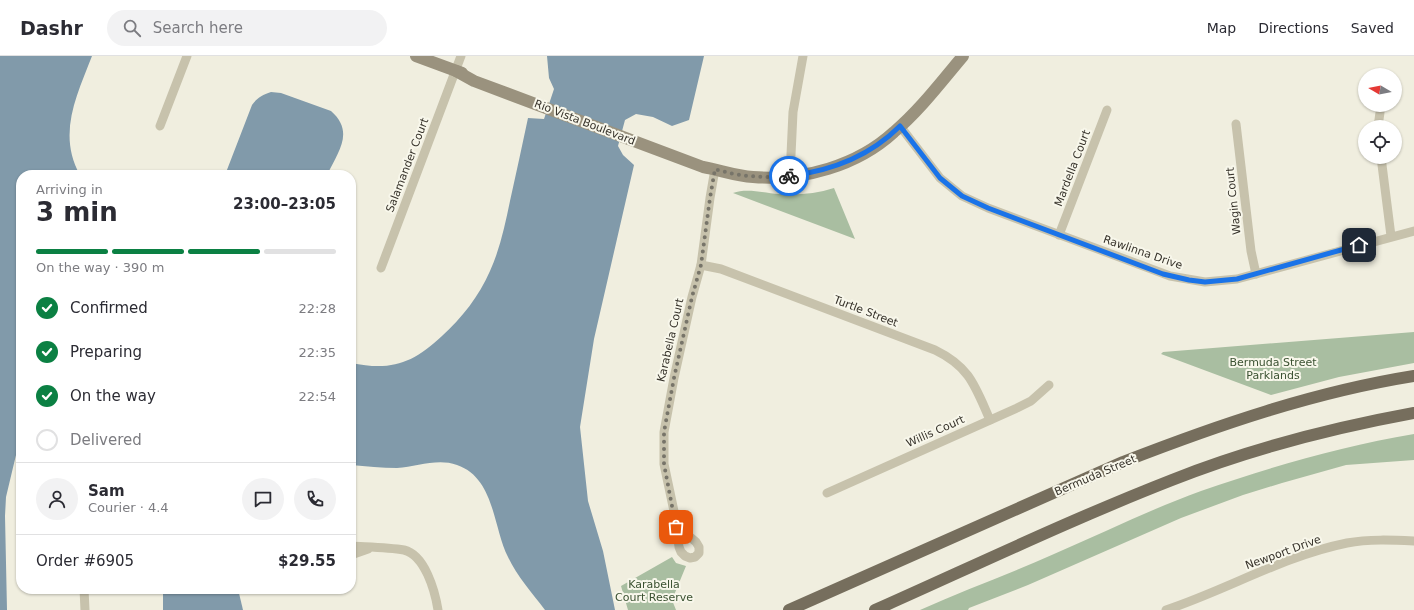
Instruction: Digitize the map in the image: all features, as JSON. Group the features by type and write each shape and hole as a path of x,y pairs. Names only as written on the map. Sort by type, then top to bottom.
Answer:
{"main road":[{"name":"Bermuda Street","path":"789,610 1160,447 1212,428 1290,404 1368,385 1414,376"},
{"path":"876,610 1083,517 1173,480 1248,453 1294,440 1345,427 1414,413"}],"street":[{"path":"160,126 187,56"},
{"name":"Rio Vista Boulevard","path":"416,56 456,71 476,76 703,167 753,177 810,174 829,169 846,162 878,145 919,108 963,56"},
{"name":"Salamander Court","path":"381,268 461,56"},
{"path":"790,176 793,112 803,56"},
{"name":"Mardella Court","path":"1059,235 1107,110"},
{"name":"Wagin Court","path":"1236,124 1251,251 1256,274"},
{"name":"Rawlinna Drive","path":"900,126 940,178 962,196 988,208 1059,235 1170,276 1189,280 1221,281 1256,274 1391,236 1414,231"},
{"path":"1382,164 1391,236"},
{"name":"Karabella Court","path":"675,516 664,464 664,432 674,378 692,297 701,265 715,169"},
{"name":"Turtle Street","path":"701,265 721,269 948,356 958,363 975,385 990,420"},
{"name":"Willis Court","path":"827,493 1031,401 1049,385"},
{"name":"Newport Drive","path":"1170,609 1311,552 1348,543 1414,541"},
{"path":"356,546 405,550 417,558 427,573 438,608"},
{"path":"356,553 366,549 376,548"},
{"path":"84,594 84,610"}],"green space":[{"path":"834,188 855,239 733,193 750,191 779,194 800,194 820,192"},
{"name":"Bermuda Street Parklands","path":"1414,332 1414,363 1339,377 1271,395 1161,354 1163,352"},
{"path":"1414,434 1414,460 1346,465 1282,483 1243,495 1181,518 1028,585 969,608 968,610 920,610 1037,561 1164,505 1201,491 1306,458"},
{"name":"Karabella Court Reserve","path":"672,557 676,563 686,566 672,600 676,610 628,610 621,586"}],"water":[{"path":"0,56 92,56 76,100 70,130 70,145 73,160 78,170 16,170 16,455 6,497 7,610 0,610"},
{"path":"547,56 704,56 689,120 672,126 653,117 636,114 625,120 618,146 623,155 634,165 594,339 580,427 588,501 603,551 615,610 545,610 525,584 508,557 486,492 479,481 469,471 457,465 442,462 397,468 356,465 356,364 378,366 400,363 411,359 431,346 449,329 475,298 494,263 506,219 528,118 544,119 554,89 549,78"},
{"path":"271,92 281,93 331,111 338,119 342,127 342,142 329,170 227,170 252,105 256,100"},
{"path":"163,594 239,594 243,610 163,610"}],"way so far":[{"path":"676,527 664,464 663,446 665,419 692,297 701,265 715,169 753,177 772,178 789,176"}],"route":[{"path":"789,176 810,174 829,169 846,162 878,145 894,133 900,126 931,168 951,188 962,196 975,203 1170,276 1205,282 1237,279 1359,245"}]}
